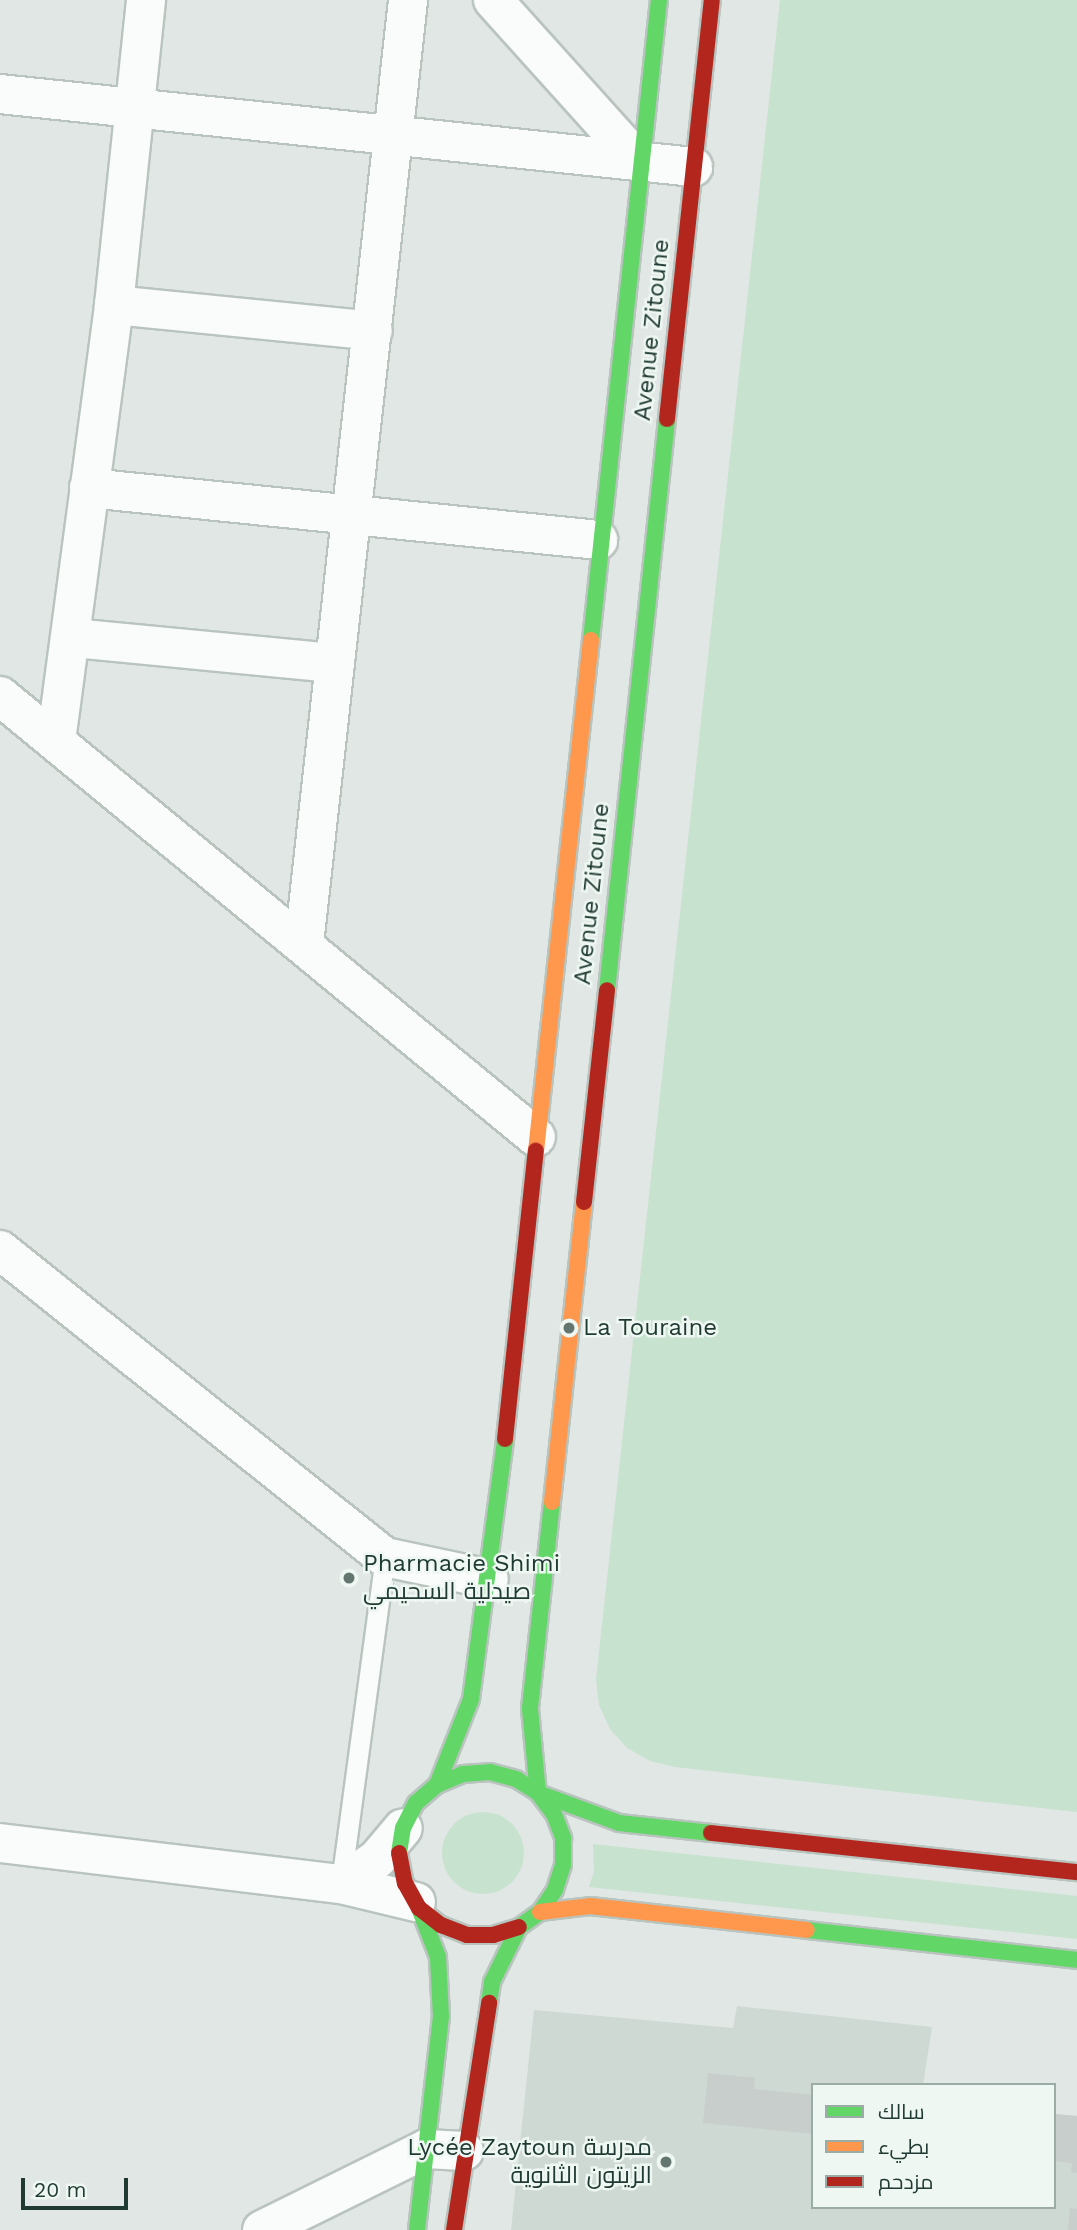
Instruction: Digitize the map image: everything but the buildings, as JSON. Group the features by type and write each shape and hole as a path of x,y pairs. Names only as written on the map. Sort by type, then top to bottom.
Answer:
{"main road":[{"name":"Avenue Zitoune","path":"437,1784 471,1699 489,1579 598,540 659,0"},
{"name":"Avenue Zitoune","path":"538,1793 531,1750 531,1696 712,0"},
{"path":"417,2230 442,2017 438,1957 405,1883 399,1856 403,1828 416,1803 437,1784 463,1774 491,1772 516,1779 538,1793 619,1824 1077,1872"},
{"path":"417,1905 441,1925 467,1935 493,1935 519,1927 540,1912 555,1890 563,1865 558,1826 538,1793"},
{"path":"540,1912 590,1906 1077,1960"},
{"path":"454,2230 492,1982 519,1927"}],"street":[{"path":"56,741 72,638 114,305 146,0"},
{"path":"304,944 408,0"},
{"path":"494,0 639,162"},
{"path":"0,94 693,167"},
{"path":"114,305 373,331"},
{"path":"89,488 598,540"},
{"path":"72,638 335,663"},
{"path":"0,696 536,1137"},
{"path":"0,1250 385,1558 489,1579"},
{"path":"341,1884 377,1859 403,1828"},
{"path":"0,1843 341,1884 417,1905"},
{"path":"262,2230 426,2149 464,2151"}],"lane":[{"path":"341,1884 385,1558"}],"shaded area":[{"name":"Lycée Zaytoun مدرسة الزيتون الثانوية","path":"737,2006 932,2027 923,2083 811,2083 811,2209 1056,2209 1056,2114 1077,2116 1077,2230 511,2230 534,2010 733,2028"}],"green space":[{"path":"780,0 1077,0 1077,1812 675,1767 650,1761 627,1748 610,1729 599,1705 596,1679"},
{"path":"483,1812 499,1815 512,1824 521,1837 524,1853 521,1869 512,1882 499,1891 483,1894 467,1891 454,1882 445,1869 442,1853 445,1837 454,1824 467,1815"},
{"path":"593,1844 1077,1896 1077,1939 589,1887 594,1871"}],"traffic: fast":[{"path":"591,640 659,0"},
{"path":"607,990 667,419"},
{"path":"437,1785 471,1699 505,1439"},
{"path":"552,1502 530,1709 538,1793 619,1823 711,1833"},
{"path":"399,1853 403,1828 416,1803 437,1785 463,1774 490,1772 516,1779 538,1793 554,1814 563,1838 563,1865 555,1890 540,1912 519,1927 492,1982 489,2003"},
{"path":"417,2230 441,2017 438,1957 419,1908"},
{"path":"807,1930 1077,1960"}],"traffic: slow":[{"path":"536,1151 591,640"},
{"path":"552,1502 584,1202"},
{"path":"540,1912 590,1906 807,1930"}],"traffic: jam":[{"path":"667,419 712,0"},
{"path":"584,1202 607,990"},
{"path":"505,1439 536,1151"},
{"path":"711,1833 1077,1872"},
{"path":"399,1853 405,1883 419,1908 441,1925 467,1935 493,1935 519,1927"},
{"path":"454,2230 489,2003"}],"place":[{"name":"La Touraine","path":"569,1328"},
{"name":"Pharmacie Shimi صيدلية السحيمي","path":"349,1578"},
{"name":"Lycée Zaytoun مدرسة الزيتون الثانوية","path":"666,2162"}]}
